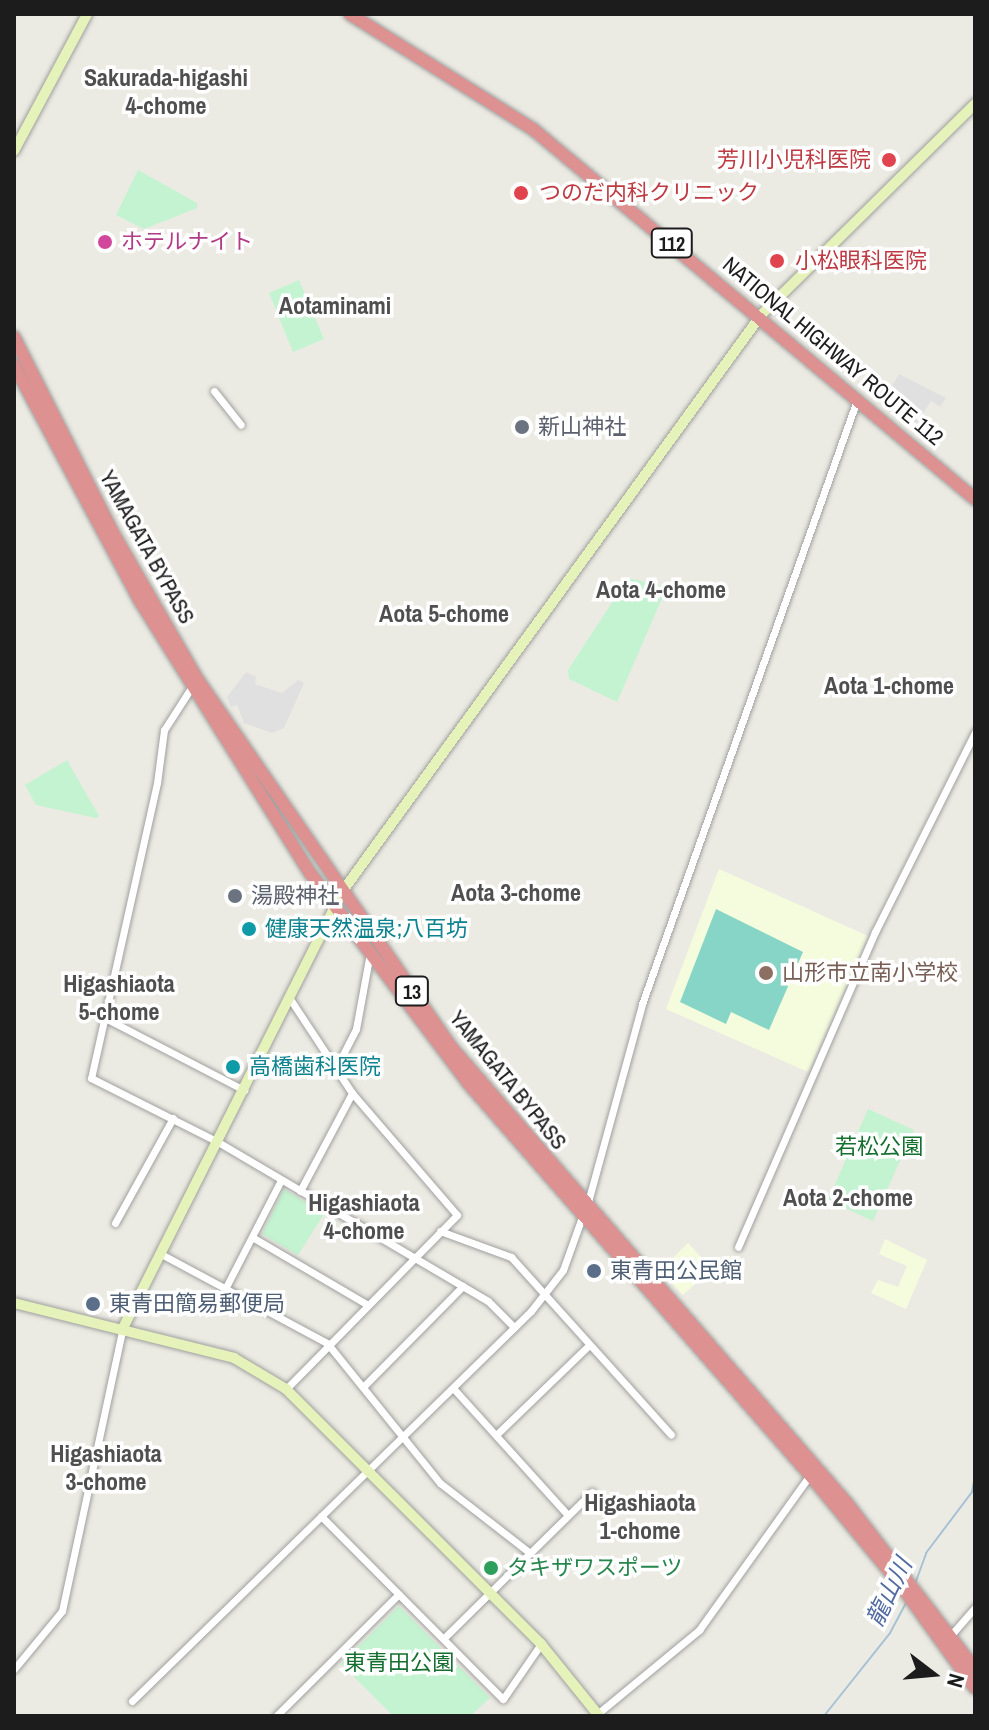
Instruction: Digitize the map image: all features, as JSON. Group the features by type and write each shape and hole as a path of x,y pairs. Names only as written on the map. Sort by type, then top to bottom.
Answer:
{"highway":[{"name":"NATIONAL HIGHWAY ROUTE 112","path":"350,14 534,130 761,315 975,499"},
{"name":"YAMAGATA BYPASS","path":"14,337 113,533 198,680 452,1048 584,1212 903,1580"},
{"name":"YAMAGATA BYPASS","path":"14,365 191,688 337,909 468,1083 903,1580 930,1616 975,1688"},
{"name":"YAMAGATA BYPASS","path":"930,1616 951,1635 975,1669"}],"street":[{"path":"14,151 87,14"},
{"path":"14,1669 62,1611 122,1330 337,909 342,892 761,315 975,104"},
{"path":"214,391 241,425"},
{"path":"132,1701 545,1296 574,1248 642,1004 858,397"},
{"path":"191,688 164,730 91,1078 218,1142 411,1260 463,1286 488,1301 514,1327"},
{"path":"738,1247 875,932 975,732"},
{"path":"336,1068 356,1029 370,953"},
{"path":"286,1389 327,1343 457,1215 352,1093 290,999"},
{"path":"105,1018 244,1090"},
{"path":"300,1191 352,1093"},
{"path":"115,1223 173,1118"},
{"path":"225,1289 281,1180"},
{"path":"440,1231 511,1257 671,1435"},
{"path":"252,1237 366,1304"},
{"path":"161,1254 327,1343 440,1483 530,1553"},
{"path":"363,1387 463,1286"},
{"path":"14,1303 234,1358 286,1389 370,1468 541,1644 597,1715 699,1630 810,1475"},
{"path":"497,1434 588,1346"},
{"path":"453,1388 567,1514"},
{"path":"444,1638 592,1492"},
{"path":"321,1516 503,1699 541,1644"},
{"path":"276,1716 399,1594"},
{"path":"951,1635 975,1607"}],"shaded area":[{"path":"899,374 946,398 940,407 931,401 913,429 864,388 870,379 891,388"},
{"path":"246,672 256,677 255,684 282,693 298,680 304,683 284,728 272,733 244,723 237,705 231,707 227,697"},
{"name":"山形市立南小学校","path":"719,869 868,936 808,1072 666,1009"},
{"path":"716,909 803,952 769,1030 731,1012 726,1024 680,1002"},
{"path":"885,1239 927,1260 906,1309 871,1293 878,1280 898,1287 907,1266 879,1254"},
{"path":"688,1243 711,1268 683,1295 660,1271"}],"green space":[{"path":"138,170 197,203 197,208 144,229 116,215"},
{"path":"299,280 324,339 293,352 269,293"},
{"path":"628,578 667,587 617,702 569,679 568,670"},
{"path":"67,760 99,816 96,818 36,805 25,785"},
{"name":"若松公園","path":"868,1109 914,1130 873,1221 828,1200"},
{"path":"284,1189 324,1214 298,1255 262,1234"},
{"name":"東青田公園","path":"399,1606 490,1698 470,1716 393,1716 341,1664"}],"waterway":[{"name":"龍山川","path":"915,1584 926,1553 972,1492 975,1477"},
{"name":"龍山川","path":"824,1716 890,1633 907,1601"}],"place":[{"name":"芳川小児科医院","path":"889,160"},
{"name":"つのだ内科クリニック","path":"521,193"},
{"name":"ホテルナイト","path":"105,242"},
{"name":"小松眼科医院","path":"777,261"},
{"name":"新山神社","path":"522,427"},
{"name":"湯殿神社","path":"235,896"},
{"name":"健康天然温泉;八百坊","path":"249,929"},
{"name":"山形市立南小学校","path":"766,973"},
{"name":"高橋歯科医院","path":"233,1067"},
{"name":"東青田公民館","path":"594,1271"},
{"name":"東青田簡易郵便局","path":"93,1304"},
{"name":"タキザワスポーツ","path":"491,1568"}],"district":[{"name":"Sakurada-higashi 4-chome","path":"166,92"},
{"name":"Aotaminami","path":"335,306"},
{"name":"Aota 4-chome","path":"661,590"},
{"name":"Aota 5-chome","path":"444,614"},
{"name":"Aota 1-chome","path":"889,686"},
{"name":"Aota 3-chome","path":"516,893"},
{"name":"Higashiaota 5-chome","path":"119,998"},
{"name":"Aota 2-chome","path":"848,1198"},
{"name":"Higashiaota 4-chome","path":"364,1217"},
{"name":"Higashiaota 3-chome","path":"106,1468"},
{"name":"Higashiaota 1-chome","path":"640,1517"}]}
